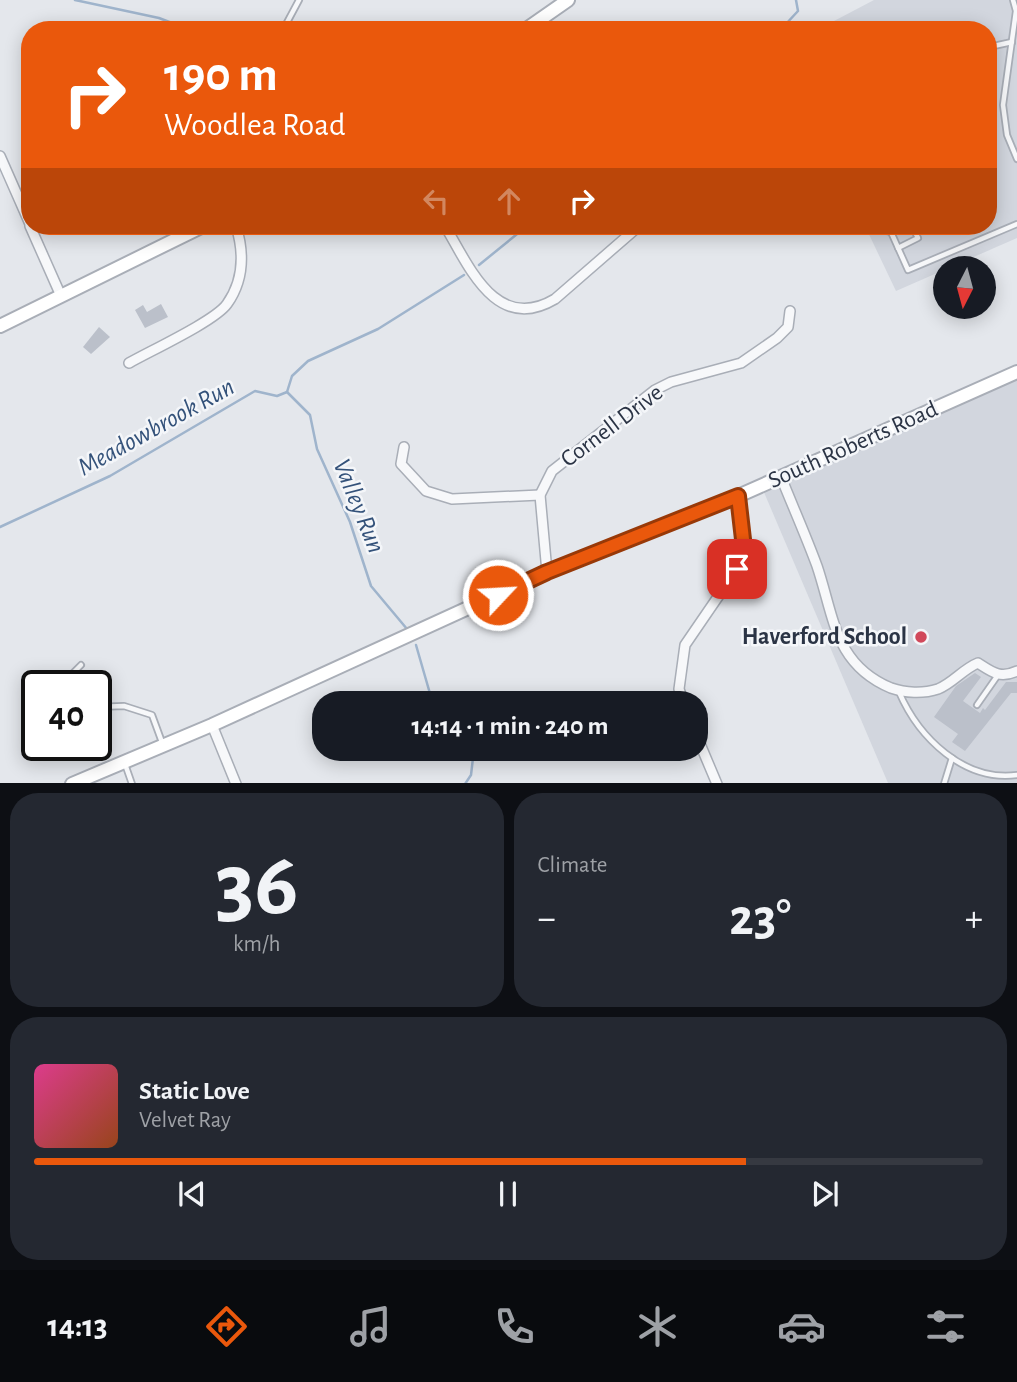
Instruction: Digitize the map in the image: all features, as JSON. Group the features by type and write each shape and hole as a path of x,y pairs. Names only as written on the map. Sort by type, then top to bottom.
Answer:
{"street":[{"path":"538,21 568,0"},
{"path":"0,156 21,204"},
{"path":"34,235 61,296"},
{"path":"0,326 185,235"},
{"path":"129,363 226,306 238,282 243,249 239,235"},
{"path":"451,235 489,294 506,305 527,308 538,307 555,299 629,235"},
{"name":"Cornell Drive","path":"540,495 552,471 655,390 671,382 741,363 788,327 790,311"},
{"name":"South Roberts Road","path":"72,783 212,725 547,572 738,496 1017,372"},
{"path":"404,447 401,464 426,491 452,499 540,495 547,572"},
{"path":"781,477 816,563 834,627 855,665 879,683 899,691 915,692 937,689 978,663 998,675 1007,676 1017,671"},
{"path":"680,691 685,645 737,569 744,548 738,496"},
{"path":"212,725 236,783"},
{"path":"708,761 717,783"}],"lane":[{"path":"288,21 299,0"},
{"path":"1013,0 1016,11 1003,121 1017,159"},
{"path":"997,45 1012,42"},
{"path":"997,232 1017,224"},
{"path":"892,235 908,270 991,235"},
{"path":"898,247 918,238 916,235"},
{"path":"78,670 81,665"},
{"path":"977,705 998,675"},
{"path":"899,691 910,716 952,758 976,773 1000,777 1017,775"},
{"path":"112,706 124,706 152,715 163,746"},
{"path":"943,782 952,758"},
{"path":"124,762 132,783"}],"shaded area":[{"path":"874,0 1017,0 1017,238 976,256 933,256 933,275 896,291 869,235 997,235 997,21 834,21"},
{"name":"Haverford School","path":"1017,380 1017,783 888,783 763,490"}],"building":[{"path":"161,304 168,317 145,328 135,310 143,305 147,312"},
{"path":"99,327 110,337 91,354 83,347"},
{"path":"975,673 981,677 963,701 980,713 1006,682 1017,682 1017,693 1011,693 965,751 952,742 958,734 934,717 956,686"}],"waterway":[{"path":"75,0 167,21"},
{"name":"Meadowbrook Run","path":"789,21 798,11 796,0"},
{"name":"Meadowbrook Run","path":"479,265 516,235"},
{"name":"Meadowbrook Run","path":"0,527 110,476 255,391 277,396 287,392 292,376 308,361 378,329 464,275"},
{"name":"Valley Run","path":"287,392 310,415 317,449 350,522 371,586 407,629"},
{"name":"Valley Run","path":"416,645 429,691"},
{"name":"Valley Run","path":"466,783 471,775 473,761"}],"place":[{"name":"Haverford School","path":"921,637"}],"route":[{"path":"498,595 547,572 738,496 744,548 737,569"}]}
